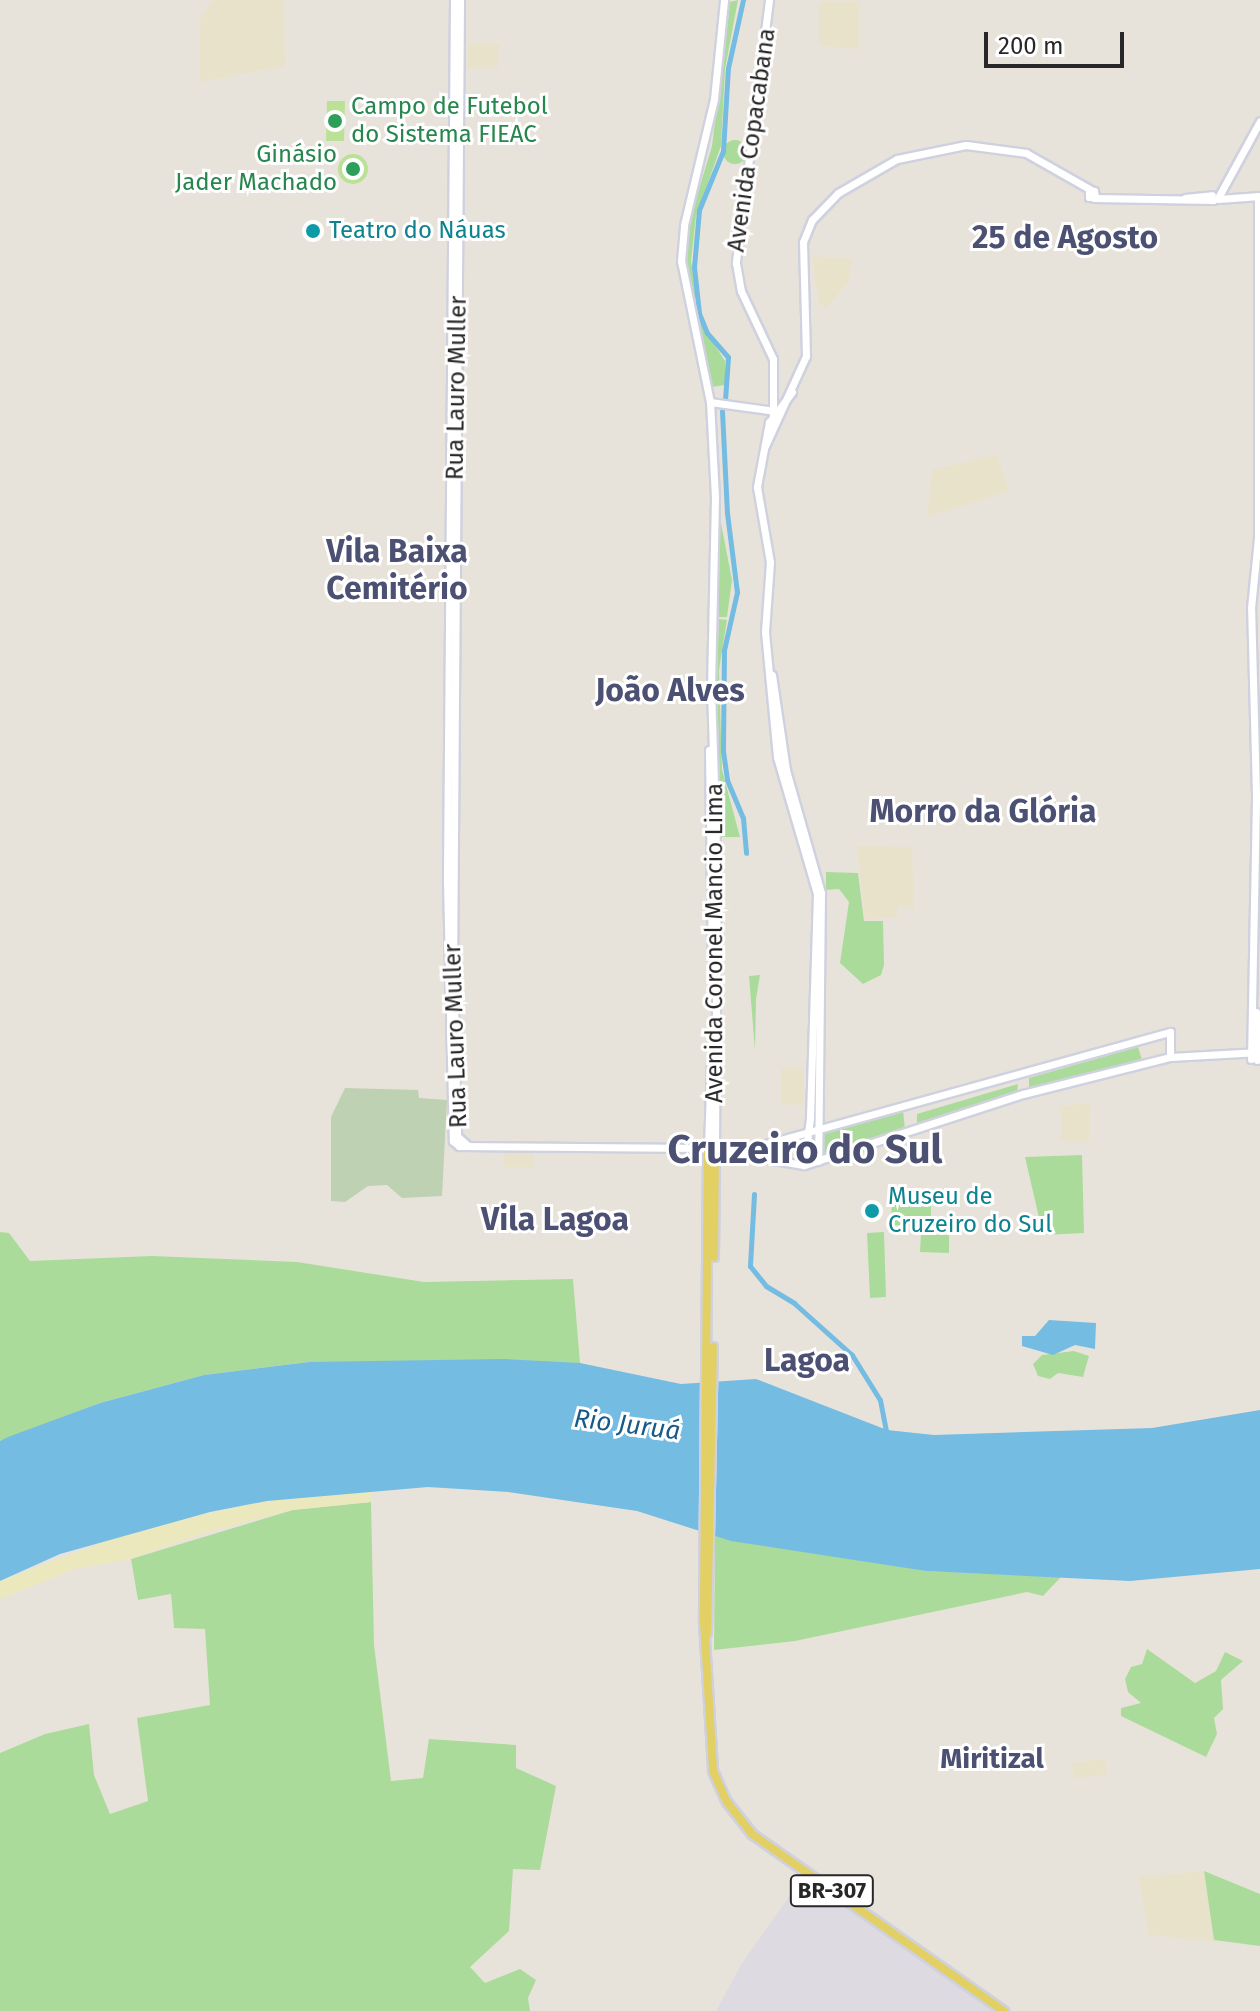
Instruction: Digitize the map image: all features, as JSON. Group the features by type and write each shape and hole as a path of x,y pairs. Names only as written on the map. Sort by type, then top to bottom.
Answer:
{"main road":[{"name":"BR-307","path":"709,1149 708,1735 719,1788 752,1834 1004,2011"}],"street":[{"name":"Rua Lauro Muller","path":"454,0 450,1137 459,1146 709,1149"},
{"name":"Rua Lauro Muller","path":"453,471 460,0"},
{"name":"Avenida Coronel Mancio Lima","path":"709,1149 711,740 716,513 710,402 682,284 681,248 710,125 724,0"},
{"name":"Avenida Copacabana","path":"769,0 736,263 741,291 773,359 776,412"},
{"path":"1216,197 1233,179 1260,121"},
{"path":"709,1149 804,1165 1023,1094 1170,1057 1233,1053 1256,1056 1250,654 1258,518 1259,196 1125,200 1092,194 1026,153 966,145 897,159 838,193 812,220 803,242 809,337 792,392 776,412 761,451 757,487 770,562 768,661 777,757 793,802 817,894 812,1130 804,1165"},
{"path":"1216,197 1245,154"},
{"path":"1233,179 1241,197"},
{"path":"710,402 776,412"},
{"path":"709,1149 751,1148 1170,1032 1170,1057"},
{"path":"812,1130 818,1161"},
{"path":"757,1158 761,1144"},
{"path":"751,1148 757,1158"}],"shaded area":[{"path":"212,0 284,0 285,66 200,82 200,20"},
{"path":"819,2 859,2 859,49 819,46"},
{"path":"469,43 499,44 498,67 467,69"},
{"path":"812,256 852,259 848,282 827,308 819,304"},
{"path":"997,455 1009,491 927,517 932,470"},
{"path":"857,846 912,847 914,909 898,906 897,917 865,920"},
{"path":"781,1067 804,1069 804,1105 782,1104"},
{"path":"1090,1103 1089,1141 1061,1141 1061,1106"},
{"path":"504,1150 534,1150 534,1167 504,1167"},
{"path":"1105,1759 1107,1775 1073,1778 1072,1763"},
{"path":"1203,1871 1218,1942 1149,1935 1138,1877"},
{"path":"803,1877 995,2011 716,2011 742,1963"}],"green space":[{"path":"738,0 725,69 721,146 696,216 691,261 696,297 691,298 685,275 687,229 712,146 730,2"},
{"name":"Campo de Futebol do Sistema FIEAC","path":"327,101 345,101 344,141 326,141"},
{"path":"735,140 743,144 747,152 743,160 735,164 727,160 723,152 727,144"},
{"name":"Ginásio Jader Machado","path":"353,154 364,158 368,169 364,180 353,184 342,180 338,169 342,158"},
{"path":"689,305 725,361 725,385 712,387"},
{"path":"720,518 732,580 727,617 718,617"},
{"path":"719,619 727,620 719,670 722,770 740,837 722,837 716,698"},
{"path":"826,872 858,873 864,921 883,921 884,965 881,975 863,984 840,963 849,902 839,889 826,890"},
{"path":"760,975 756,999 755,1050 749,976"},
{"path":"1138,1047 1142,1060 1029,1088 1029,1078"},
{"path":"1018,1084 1017,1093 917,1124 917,1114"},
{"path":"345,1088 418,1090 419,1098 447,1100 442,1196 402,1198 387,1185 368,1186 345,1202 331,1201 331,1117"},
{"path":"903,1110 905,1130 822,1154 822,1132"},
{"path":"1082,1155 1084,1233 1043,1235 1025,1157"},
{"path":"892,1197 931,1198 931,1227 891,1225"},
{"path":"0,1232 9,1233 30,1261 152,1256 297,1262 424,1282 573,1279 580,1363 309,1362 204,1375 100,1403 0,1441"},
{"path":"884,1232 886,1297 870,1298 867,1233"},
{"path":"921,1234 949,1235 949,1253 920,1252"},
{"path":"1074,1351 1089,1356 1083,1377 1058,1373 1050,1379 1038,1376 1033,1364 1042,1355"},
{"path":"371,1502 374,1645 391,1781 423,1778 429,1739 516,1745 516,1768 556,1786 540,1870 513,1869 509,1931 470,1967 485,1983 520,1969 536,1980 528,1998 530,2011 0,2011 0,1753 45,1734 89,1724 94,1775 110,1814 148,1801 137,1718 210,1705 205,1629 174,1628 171,1594 138,1600 131,1559 293,1510"},
{"path":"715,1534 926,1571 1061,1577 1043,1596 1027,1592 795,1641 714,1650"},
{"path":"1147,1649 1195,1683 1216,1671 1225,1652 1243,1661 1221,1680 1223,1709 1214,1718 1217,1734 1206,1757 1121,1716 1121,1708 1141,1703 1128,1692 1125,1679 1131,1667 1142,1664"},
{"path":"1204,1871 1260,1894 1260,1946 1214,1940"}],"sand":[{"path":"371,1490 371,1502 292,1510 207,1532 131,1559 74,1569 0,1599 0,1581 147,1526 266,1501"}],"water":[{"path":"1049,1320 1096,1323 1095,1349 1075,1345 1053,1355 1022,1346 1022,1336 1035,1336"},
{"name":"Rio Juruá","path":"503,1359 580,1363 681,1384 756,1379 887,1430 934,1435 1152,1428 1260,1410 1260,1569 1130,1581 926,1571 731,1541 637,1511 508,1492 428,1487 267,1501 210,1512 60,1554 0,1581 0,1441 8,1437 100,1403 204,1375 309,1362"}],"waterway":[{"path":"725,400 728,357 707,333 699,313 694,267 699,210 723,151 728,68 743,0"},
{"path":"722,411 727,513 737,592 724,650 723,751 727,780 743,818 746,853"},
{"path":"754,1194 750,1266 766,1286 794,1303 852,1355 880,1400 887,1436"}],"place":[{"name":"Campo de Futebol do Sistema FIEAC","path":"335,121"},
{"name":"Ginásio Jader Machado","path":"353,169"},
{"name":"Teatro do Náuas","path":"313,231"},
{"name":"Museu de Cruzeiro do Sul","path":"872,1211"}],"district":[{"name":"25 de Agosto","path":"1065,237"},
{"name":"Vila Baixa Cemitério","path":"397,570"},
{"name":"João Alves","path":"670,690"},
{"name":"Morro da Glória","path":"983,811"},
{"name":"Cruzeiro do Sul","path":"805,1150"},
{"name":"Vila Lagoa","path":"555,1219"},
{"name":"Lagoa","path":"807,1360"},
{"name":"Miritizal","path":"992,1759"}]}
